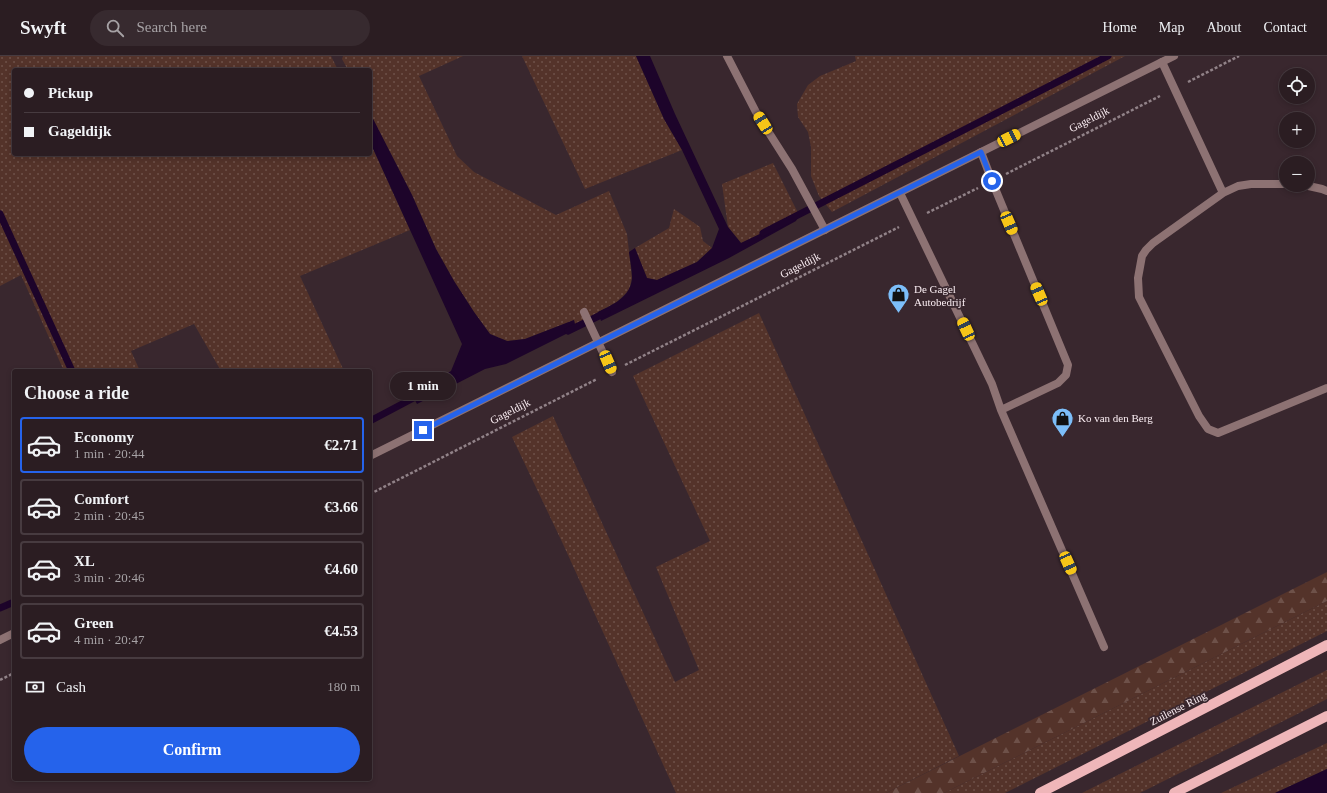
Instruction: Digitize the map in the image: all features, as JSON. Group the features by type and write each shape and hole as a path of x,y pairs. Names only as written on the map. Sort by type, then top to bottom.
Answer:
{"main road":[{"name":"Zuilense Ring","path":"1040,793 1327,645"},
{"path":"1174,793 1327,716"}],"street":[{"path":"727,56 757,114 792,169 825,230"},
{"name":"Gageldijk","path":"372,455 1174,56"},
{"path":"1162,62 1223,193"},
{"path":"981,152 1068,364 1066,375 1058,383 1001,410"},
{"path":"1279,184 1250,184 1238,186 1223,193 1153,243 1142,256 1138,278 1139,297 1199,416 1208,430 1218,433 1327,388"},
{"path":"1315,187 1327,191"},
{"path":"900,193 992,384 1001,410 1104,647"},
{"path":"584,312 612,372"},
{"path":"0,640 12,634"}],"path":[{"name":"Gageldijk","path":"372,493 1239,56"},
{"path":"0,680 12,674"}],"green space":[{"path":"0,56 331,56 337,68 12,68 12,156 372,156 372,146 410,230 300,276 343,369 220,369 194,324 131,351 139,369 63,369 21,275 0,286"},
{"path":"343,56 463,56 419,76 457,156 474,172 556,215 609,191 627,234 632,278 629,290 617,302 598,312 576,329 574,320 525,339 507,341 490,334 454,281 436,249 412,195 372,117 372,68 347,68 342,59"},
{"path":"522,56 636,56 664,119 682,150 585,189"},
{"path":"855,56 1125,56 832,212 819,196 811,176 811,147 808,132 798,117 797,104 808,85 820,76 856,61"},
{"path":"773,163 799,215 741,243 728,227 722,184"},
{"path":"674,209 700,227 703,241 712,248 697,262 657,280 647,278 635,248 669,228"},
{"path":"759,313 959,756 886,793 676,793 563,544 512,437 553,416 675,682 699,670 656,567 710,541 633,376"},
{"path":"1327,572 1327,601 944,793 886,793"},
{"path":"1327,601 1327,631 1005,793 944,793"},
{"path":"1327,670 1327,699 1140,793 1082,793"},
{"path":"1327,743 1327,769 1275,793 1221,793"}],"shaded area":[{"path":"636,56 650,56 675,114 728,227 741,243 799,215 796,221 729,258 601,321 598,312 620,300 631,285 632,275 629,252 635,248 647,278 657,280 697,262 712,248 719,229 682,150 664,119"},
{"path":"372,117 412,195 436,249 454,281 490,334 507,341 525,339 574,320 576,329 506,364 485,369 417,404 412,395 451,371 462,344 372,146"},
{"path":"1327,769 1327,793 1275,793"}],"waterway":[{"path":"763,233 1108,56"},
{"path":"0,214 71,369"},
{"path":"568,331 607,312"},
{"path":"372,420 421,394"},
{"path":"0,608 12,603"}],"place":[{"name":"De Gagel Autobedrijf","path":"898,314"},
{"name":"Ko van den Berg","path":"1062,438"}],"route":[{"path":"423,430 981,152 992,181"}]}
